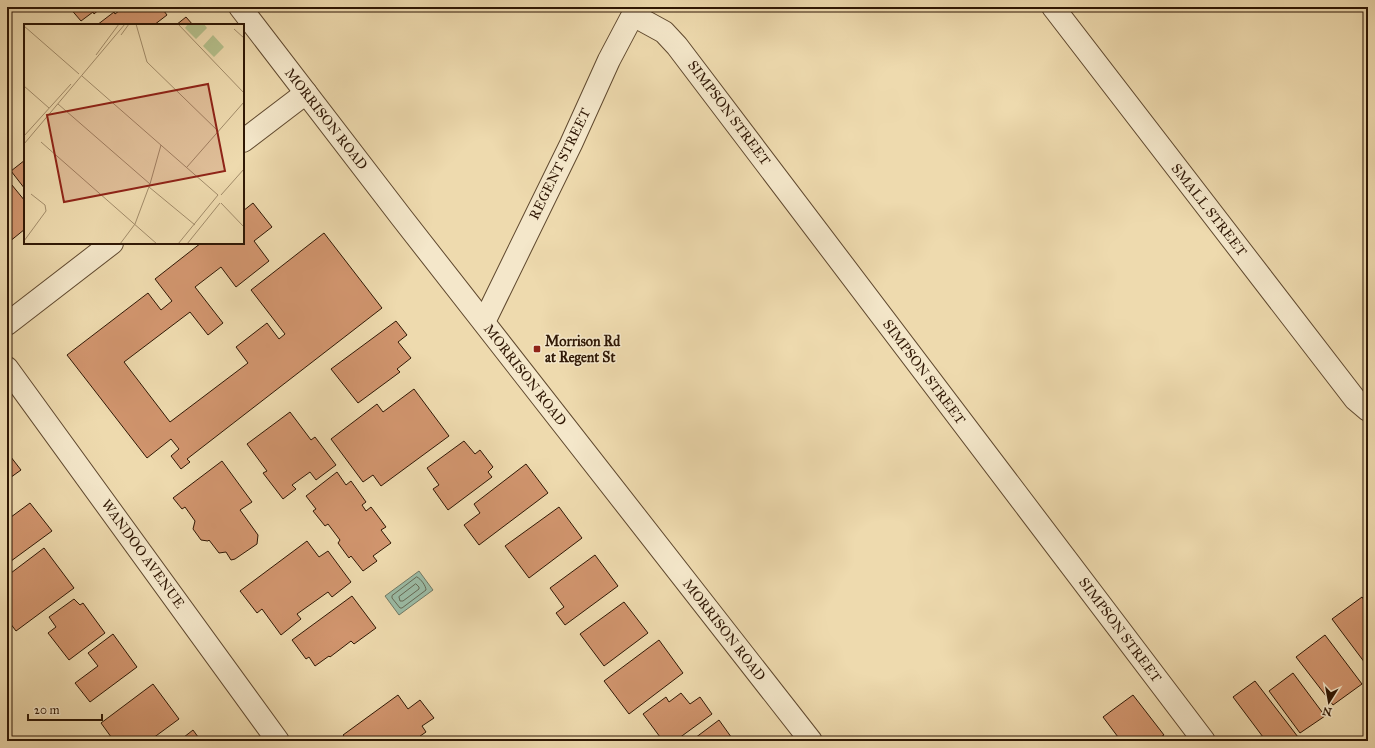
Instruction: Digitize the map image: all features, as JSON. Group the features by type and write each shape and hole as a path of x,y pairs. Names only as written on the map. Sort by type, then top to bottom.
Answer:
{"street":[{"name":"MORRISON ROAD","path":"240,7 811,741"},
{"name":"SMALL STREET","path":"1053,7 1355,399 1368,410"},
{"name":"REGENT STREET","path":"484,322 571,144 609,60 635,11"},
{"name":"SIMPSON STREET","path":"635,11 664,32 677,46 1204,741"},
{"path":"244,140 306,93"},
{"path":"7,324 111,244"},
{"name":"WANDOO AVENUE","path":"7,368 278,741"}],"water":[{"path":"419,571 433,590 399,615 385,596"}],"building":[{"path":"69,7 102,7 94,14 93,12 81,21"},
{"path":"124,7 161,7 167,15 155,24 98,24 114,12 115,14"},
{"path":"186,17 192,24 177,24"},
{"path":"24,161 24,188 11,171"},
{"path":"7,179 24,200 24,230 9,242 7,239"},
{"path":"253,203 272,227 254,241 269,261 236,287 221,267 195,287 223,323 208,335 190,312 124,362 170,422 248,363 236,347 267,323 279,339 285,334 251,290 324,233 382,308 187,459 190,462 181,469 171,456 179,449 171,439 147,458 67,355 148,293 161,310 172,301 155,279 200,244 244,244 244,210"},
{"path":"396,321 407,335 398,342 411,358 397,369 400,372 358,403 331,369"},
{"path":"414,389 449,436 381,486 373,475 363,482 331,439 377,404 383,412"},
{"path":"290,412 311,440 315,437 336,465 316,480 310,472 292,485 296,489 283,499 263,473 267,471 247,444"},
{"path":"464,441 475,454 480,450 493,467 488,472 492,477 448,510 433,489 439,485 427,468"},
{"path":"7,452 21,470 7,480"},
{"path":"222,461 252,502 240,510 258,535 257,544 235,559 231,560 226,552 219,553 209,540 201,540 193,529 195,521 185,507 182,509 173,498"},
{"path":"526,464 548,493 479,545 464,525 480,513 474,504"},
{"path":"337,472 346,485 351,481 366,502 362,505 366,511 371,507 386,527 381,530 391,543 373,556 377,561 363,571 351,556 349,558 338,543 340,540 328,524 325,526 313,511 316,509 306,496"},
{"path":"30,503 52,531 7,564 7,520"},
{"path":"559,507 582,538 529,578 505,546"},
{"path":"307,541 319,557 328,551 351,582 332,597 328,592 297,614 301,619 281,635 262,609 257,613 240,591"},
{"path":"44,548 74,588 16,631 7,619 7,576"},
{"path":"595,555 618,586 565,625 556,613 564,607 550,588"},
{"path":"352,596 376,628 354,644 351,641 315,666 309,657 306,659 292,640"},
{"path":"1362,597 1368,605 1368,661 1365,663 1332,619"},
{"path":"74,599 80,605 83,603 105,633 69,660 48,633 56,627 49,617"},
{"path":"624,602 648,633 604,666 580,634"},
{"path":"113,634 137,667 90,702 75,683 98,666 88,653"},
{"path":"1325,635 1362,684 1333,705 1296,657"},
{"path":"659,640 683,673 629,714 604,681"},
{"path":"1293,673 1325,716 1300,733 1269,691"},
{"path":"1255,681 1298,737 1292,741 1266,741 1233,697"},
{"path":"153,684 179,719 149,741 114,741 101,723"},
{"path":"681,693 690,704 700,697 712,714 675,741 663,741 643,714 666,697 669,702"},
{"path":"398,695 408,709 420,700 434,718 422,726 426,732 413,741 348,741 343,735"},
{"path":"1133,695 1164,735 1159,738 1162,741 1121,741 1103,717"},
{"path":"719,720 734,741 691,741"},
{"path":"193,730 201,741 179,741"}],"place":[{"name":"Morrison Rd at Regent St","path":"537,349"}]}
